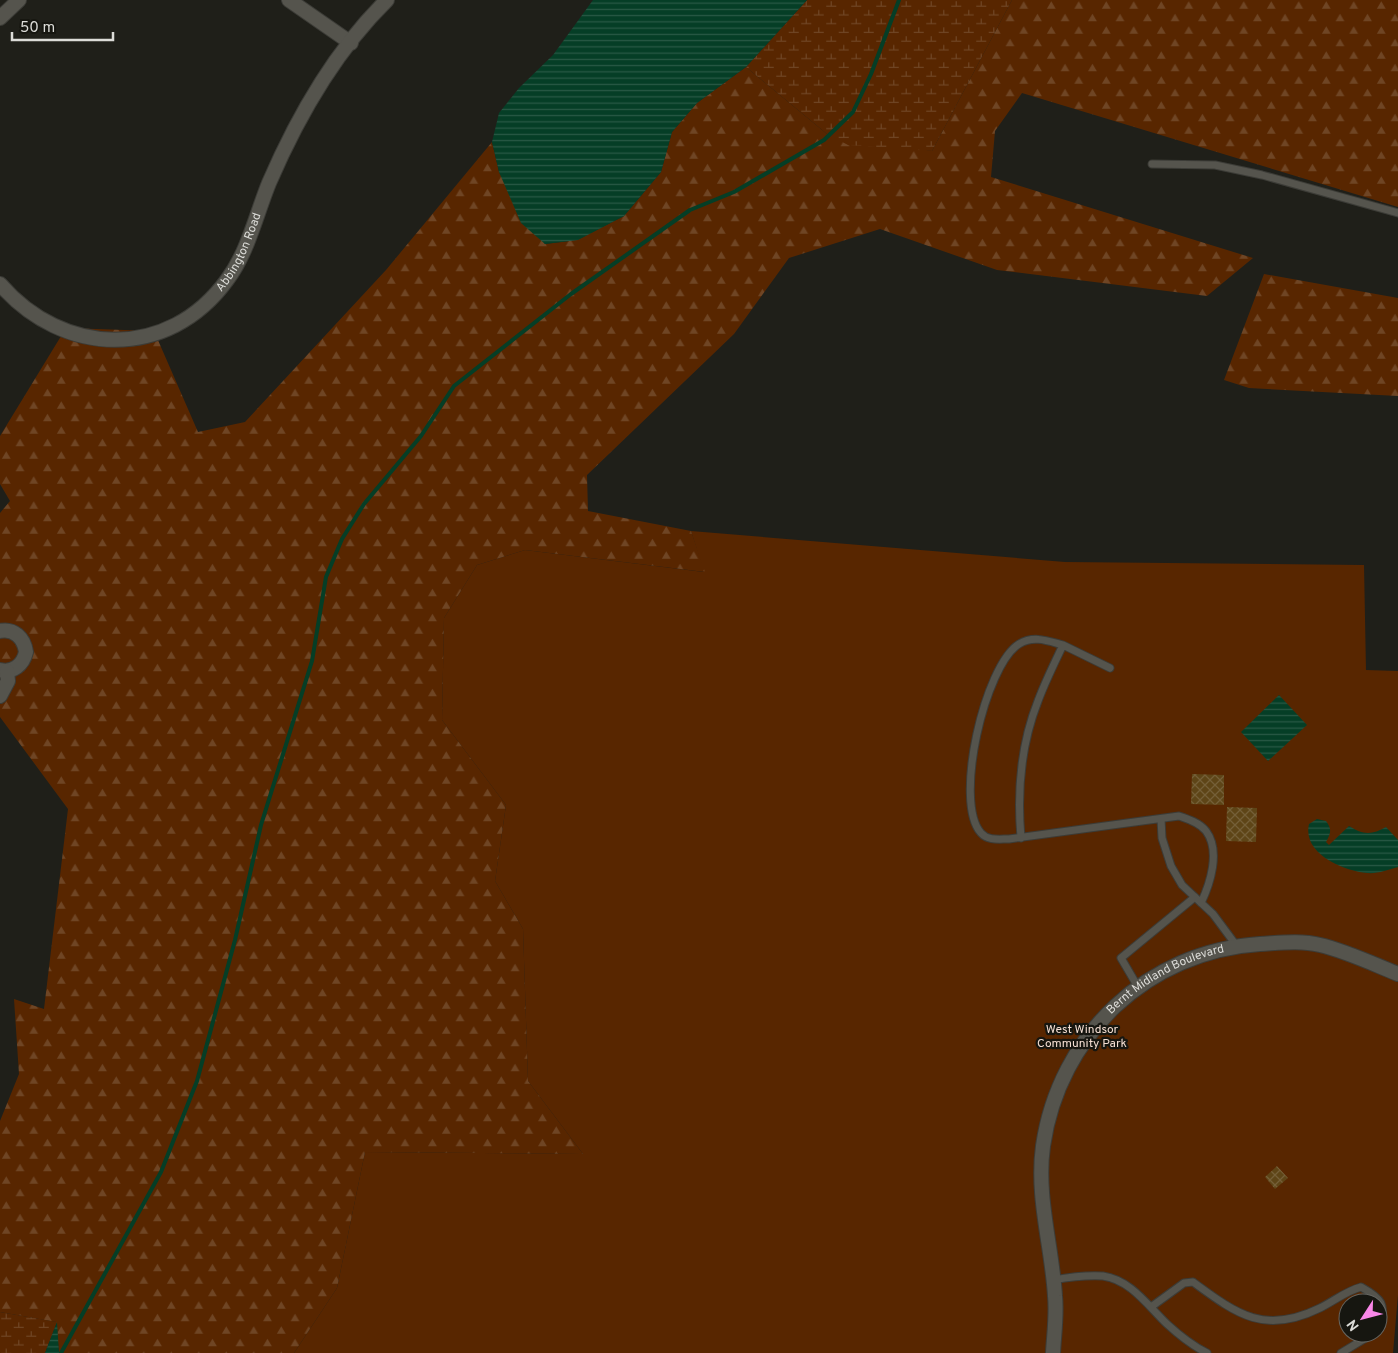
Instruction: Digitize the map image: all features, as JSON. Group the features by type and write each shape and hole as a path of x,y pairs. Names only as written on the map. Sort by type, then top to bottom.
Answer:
{"street":[{"path":"0,18 19,0"},
{"path":"289,0 351,43"},
{"name":"Abbington Road","path":"0,284 14,300 38,318 71,334 93,338 112,340 137,338 158,332 196,313 214,296 238,262 260,205 290,138 323,82 351,43 387,0"},
{"path":"0,631 13,631 25,644 25,658 21,664 3,671 8,681 0,696"},
{"name":"Bernt Midland Boulevard","path":"1053,1353 1055,1296 1041,1186 1043,1146 1059,1084 1078,1050 1101,1019 1128,993 1159,974 1198,955 1236,945 1287,942 1320,945 1398,974"}],"lane":[{"path":"1152,164 1215,165 1398,213"},
{"path":"1110,668 1063,645 1038,638 1018,644 1001,664 981,712 972,752 971,795 974,820 981,833 989,839 1021,838 1179,816 1192,820 1206,832 1211,846 1213,865 1210,884 1201,903"},
{"path":"1021,838 1018,808 1026,739 1038,701 1063,645"},
{"path":"1161,819 1162,838 1171,866 1182,885 1213,914 1236,945"},
{"path":"1138,987 1121,958 1195,897"},
{"path":"1053,1280 1078,1276 1105,1276 1126,1284 1167,1324 1197,1348 1207,1353"},
{"path":"1151,1307 1184,1283 1193,1282 1237,1313 1272,1321 1301,1317 1338,1298"},
{"path":"1346,1293 1361,1287 1372,1293"},
{"path":"1341,1353 1358,1343"}],"green space":[{"path":"807,0 1012,0 932,151 848,145 827,134 746,67"},
{"path":"1012,0 1398,0 1398,207 1022,93 995,131 991,177 1253,258 1207,296 997,270 880,229 789,258 734,334 587,475 588,511 691,531 705,572 525,550 477,565 444,618 442,720 506,805 495,881 523,929 528,1081 583,1154 365,1152 337,1288 294,1353 59,1353 56,1322 0,1312 0,1121 19,1074 14,999 44,1009 68,809 0,717 0,513 10,501 0,484 0,436 66,328 154,331 198,432 245,422 386,270 492,142 499,172 545,244 577,240 624,216 661,172 672,132 697,103 746,67 827,134 932,151"},
{"path":"1264,274 1398,298 1398,396 1249,388 1224,380"},
{"name":"West Windsor Community Park","path":"691,531 1065,562 1364,565 1366,670 1398,671 1398,1295 1393,1353 294,1353 337,1288 365,1152 583,1154 528,1081 523,929 495,881 506,805 442,720 444,618 477,565 525,550 704,572"},
{"path":"0,1312 57,1322 45,1353 0,1353"}],"shaded area":[{"path":"593,0 807,0 746,67 697,103 672,132 661,172 624,216 578,240 545,244 521,223 499,172 492,142 499,113 519,88 553,55"},
{"path":"1279,695 1307,725 1268,761 1241,732"},
{"path":"1317,819 1326,821 1329,826 1330,834 1326,842 1329,845 1349,826 1368,833 1386,827 1398,840 1398,867 1367,873 1337,865 1318,852 1312,844 1309,835 1309,824"},
{"path":"57,1322 59,1353 45,1353"}],"building":[{"path":"1192,774 1224,775 1224,805 1191,804"},
{"path":"1227,807 1257,808 1256,842 1226,841"},
{"path":"1277,1166 1288,1178 1275,1189 1265,1177"}],"waterway":[{"path":"61,1353 161,1172 197,1081 235,940 261,825 312,661 326,577 342,539 364,504 421,436 454,386 571,294 690,210 734,192 824,140 853,112 871,74 899,0"}]}
